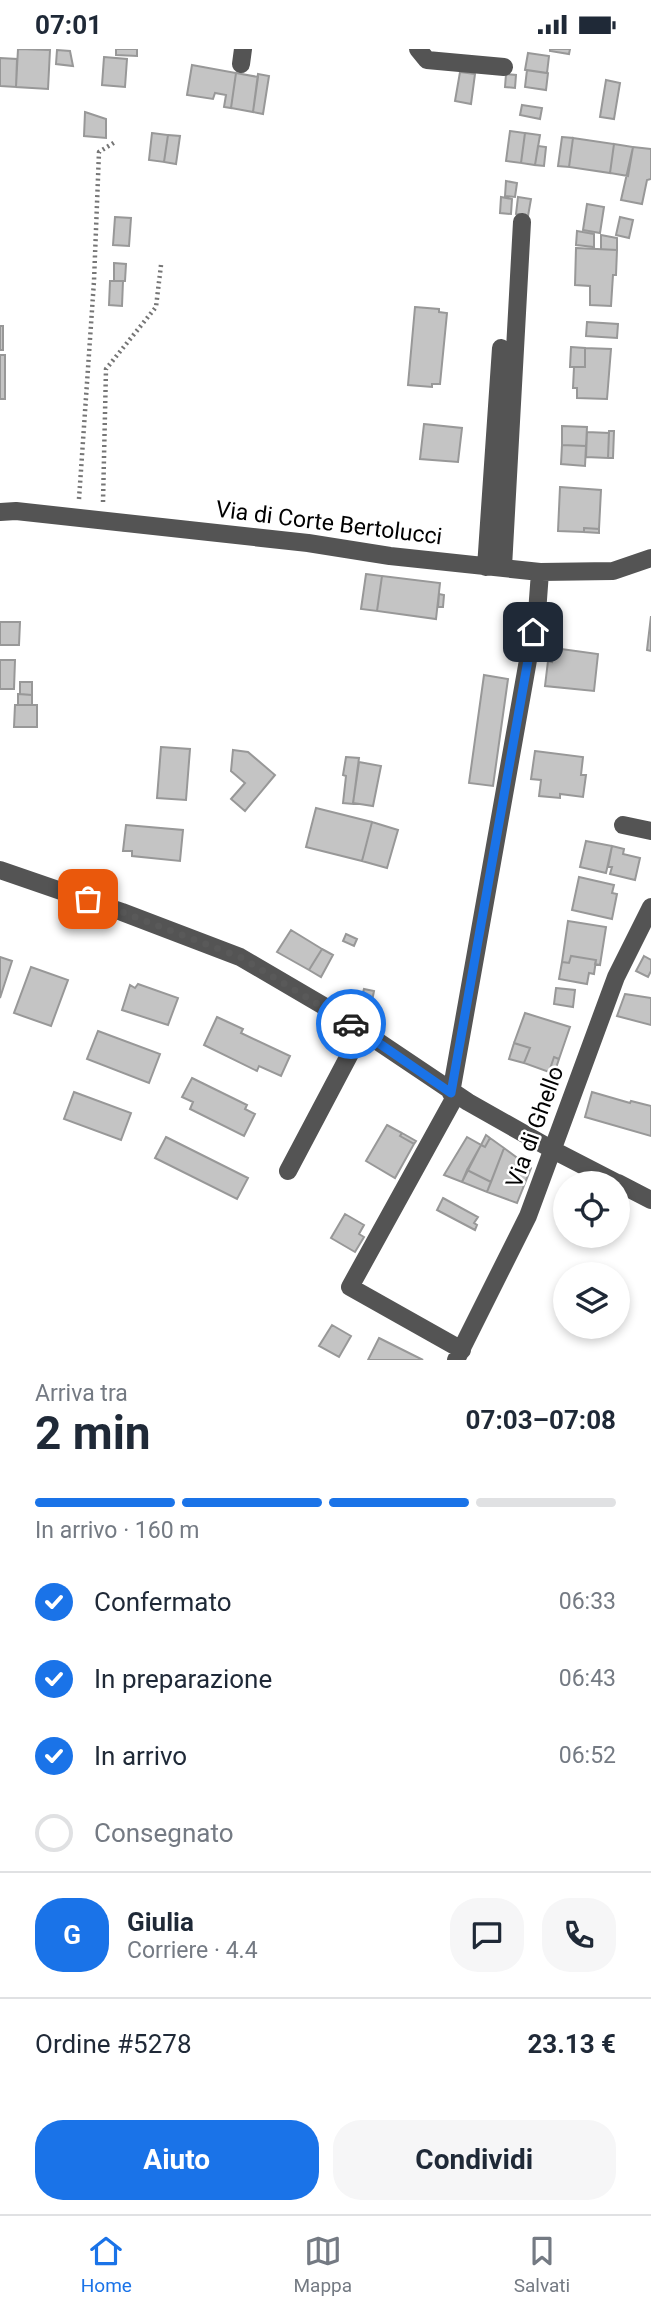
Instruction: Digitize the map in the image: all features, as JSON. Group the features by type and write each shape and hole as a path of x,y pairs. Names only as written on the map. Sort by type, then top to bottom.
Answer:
{"street":[{"path":"418,49 426,60 504,67"},
{"path":"495,567 522,222"},
{"path":"495,567 501,348"},
{"name":"Via di Corte Bertolucci","path":"0,512 16,511 308,543 390,556 540,572 613,571 651,558"},
{"path":"537,613 540,572"},
{"path":"459,1355 350,1287 453,1094 533,632"},
{"path":"623,825 651,831"},
{"path":"0,870 240,957 334,1012 453,1094 594,1171"},
{"name":"Via di Ghello","path":"459,1355 528,1216 616,977 651,907"},
{"path":"288,1171 362,1031"},
{"path":"630,1190 651,1200"}],"path":[{"path":"78,518 94,282 99,152 115,142"},
{"path":"102,521 106,369 156,307 161,265"}],"building":[{"path":"18,49 50,50 48,89 16,87"},
{"path":"116,49 137,49 137,56 116,55"},
{"path":"550,49 570,49 569,54"},
{"path":"57,50 70,51 73,66 56,64"},
{"path":"528,53 549,56 547,73 525,70"},
{"path":"104,57 127,59 125,87 102,85"},
{"path":"0,58 17,59 16,87 0,86"},
{"path":"192,65 236,73 231,108 224,107 226,95 215,93 213,99 187,95"},
{"path":"527,70 548,73 546,90 525,87"},
{"path":"460,72 475,74 471,104 455,101"},
{"path":"236,73 258,77 253,112 231,108"},
{"path":"258,74 269,76 263,114 253,112"},
{"path":"506,74 516,75 515,88 505,87"},
{"path":"606,80 620,83 614,119 600,117"},
{"path":"522,105 542,108 540,119 520,115"},
{"path":"85,112 106,119 106,138 84,136"},
{"path":"510,131 525,133 521,163 506,161"},
{"path":"152,133 168,135 164,162 149,160"},
{"path":"525,133 540,135 535,165 521,163"},
{"path":"168,135 180,136 176,164 164,162"},
{"path":"562,137 573,138 569,167 558,166"},
{"path":"573,138 614,144 610,173 569,167"},
{"path":"614,144 633,147 628,176 610,173"},
{"path":"538,146 546,147 544,166 535,165"},
{"path":"633,147 651,149 651,179 647,180 642,204 621,200"},
{"path":"506,181 517,183 515,197 505,196"},
{"path":"501,197 512,199 511,214 500,213"},
{"path":"518,197 531,199 528,216 516,214"},
{"path":"587,204 604,207 600,233 583,230"},
{"path":"115,217 131,218 129,246 113,245"},
{"path":"620,217 633,220 629,238 616,235"},
{"path":"577,231 594,234 594,247 576,245"},
{"path":"601,235 617,238 617,250 601,250"},
{"path":"576,248 617,250 611,306 590,305 590,286 575,285"},
{"path":"114,263 126,264 125,281 114,281"},
{"path":"110,281 123,281 122,306 109,305"},
{"path":"415,307 439,309 439,312 447,313 440,384 432,384 432,387 408,385"},
{"path":"587,322 618,324 617,338 586,336"},
{"path":"0,326 3,326 3,350 0,350"},
{"path":"571,347 585,348 585,367 570,367"},
{"path":"585,348 611,349 607,399 577,398 577,388 573,388 574,367 585,367"},
{"path":"0,355 5,355 5,399 0,399"},
{"path":"424,424 462,428 458,462 420,459"},
{"path":"562,426 587,427 586,446 562,445"},
{"path":"609,431 614,431 613,458 608,458"},
{"path":"587,432 609,433 608,458 586,457"},
{"path":"562,445 586,446 585,466 561,464"},
{"path":"560,487 601,490 599,529 584,528 584,532 558,531"},
{"path":"584,528 599,529 599,533 584,532"},
{"path":"366,574 382,576 377,611 361,609"},
{"path":"382,576 440,583 436,619 377,611"},
{"path":"439,594 444,595 443,607 438,607"},
{"path":"651,616 651,651 647,650"},
{"path":"0,622 20,622 19,645 0,645"},
{"path":"554,648 598,654 594,691 545,686 548,661 552,662"},
{"path":"0,660 15,660 14,689 0,689"},
{"path":"484,675 508,679 493,786 469,783"},
{"path":"20,682 32,682 32,695 20,694"},
{"path":"18,694 32,695 32,705 18,705"},
{"path":"15,705 37,705 37,727 14,727"},
{"path":"161,747 190,749 186,800 157,798"},
{"path":"233,750 248,752 275,775 245,811 231,799 245,783 231,771"},
{"path":"535,751 583,757 581,775 586,775 583,797 560,794 560,798 539,796 541,780 531,779"},
{"path":"346,757 359,758 353,804 343,803"},
{"path":"359,762 381,766 373,806 353,803"},
{"path":"316,808 372,822 362,861 306,847"},
{"path":"372,822 398,830 387,868 362,861"},
{"path":"126,825 183,830 180,861 132,856 132,851 123,851"},
{"path":"586,841 612,846 606,873 580,867"},
{"path":"612,846 624,849 623,854 640,858 635,880 610,874 612,867 608,867"},
{"path":"579,877 614,885 612,893 617,894 612,919 572,910"},
{"path":"568,921 606,927 600,965 595,964 596,960 571,956 569,963 562,962"},
{"path":"291,930 322,949 309,970 277,952"},
{"path":"346,934 357,939 354,946 343,941"},
{"path":"322,949 333,955 321,977 309,970"},
{"path":"571,956 596,960 594,974 589,973 587,984 559,979 562,962 569,963"},
{"path":"644,956 651,960 648,977 636,971"},
{"path":"0,957 12,961 0,998"},
{"path":"31,967 68,980 51,1026 14,1013"},
{"path":"138,984 178,998 168,1025 122,1010 130,985 135,988"},
{"path":"556,988 575,990 573,1007 554,1004"},
{"path":"364,989 374,991 372,1001 361,999"},
{"path":"625,994 651,998 651,1025 617,1016"},
{"path":"525,1013 570,1027 559,1059 554,1057 549,1072 524,1063 530,1048 514,1043"},
{"path":"217,1017 243,1029 241,1033 290,1056 281,1076 259,1066 257,1071 204,1045"},
{"path":"98,1031 160,1054 149,1083 87,1059"},
{"path":"514,1043 530,1048 524,1063 509,1059"},
{"path":"554,1057 559,1059 554,1074 549,1072"},
{"path":"192,1078 247,1105 245,1109 255,1114 244,1136 190,1109 193,1102 182,1097"},
{"path":"74,1092 131,1113 121,1140 64,1119"},
{"path":"592,1092 651,1106 651,1136 585,1117"},
{"path":"387,1125 414,1144 395,1178 366,1161"},
{"path":"402,1133 416,1141 414,1144 400,1136"},
{"path":"486,1135 490,1138 485,1147 481,1145"},
{"path":"166,1137 248,1178 237,1199 155,1158"},
{"path":"467,1137 481,1145 462,1182 444,1175"},
{"path":"490,1138 504,1148 491,1182 467,1170 481,1145 485,1147"},
{"path":"504,1148 531,1168 517,1203 487,1192"},
{"path":"467,1170 491,1182 487,1192 462,1182"},
{"path":"443,1198 478,1217 474,1223 477,1225 475,1230 437,1210"},
{"path":"345,1214 364,1225 359,1234 364,1237 355,1252 331,1238"},
{"path":"332,1325 351,1336 339,1357 319,1346"},
{"path":"379,1338 423,1360 368,1360"}],"way so far":[{"path":"88,899 240,957 351,1024"}],"route":[{"path":"351,1024 451,1093 533,632"}]}
